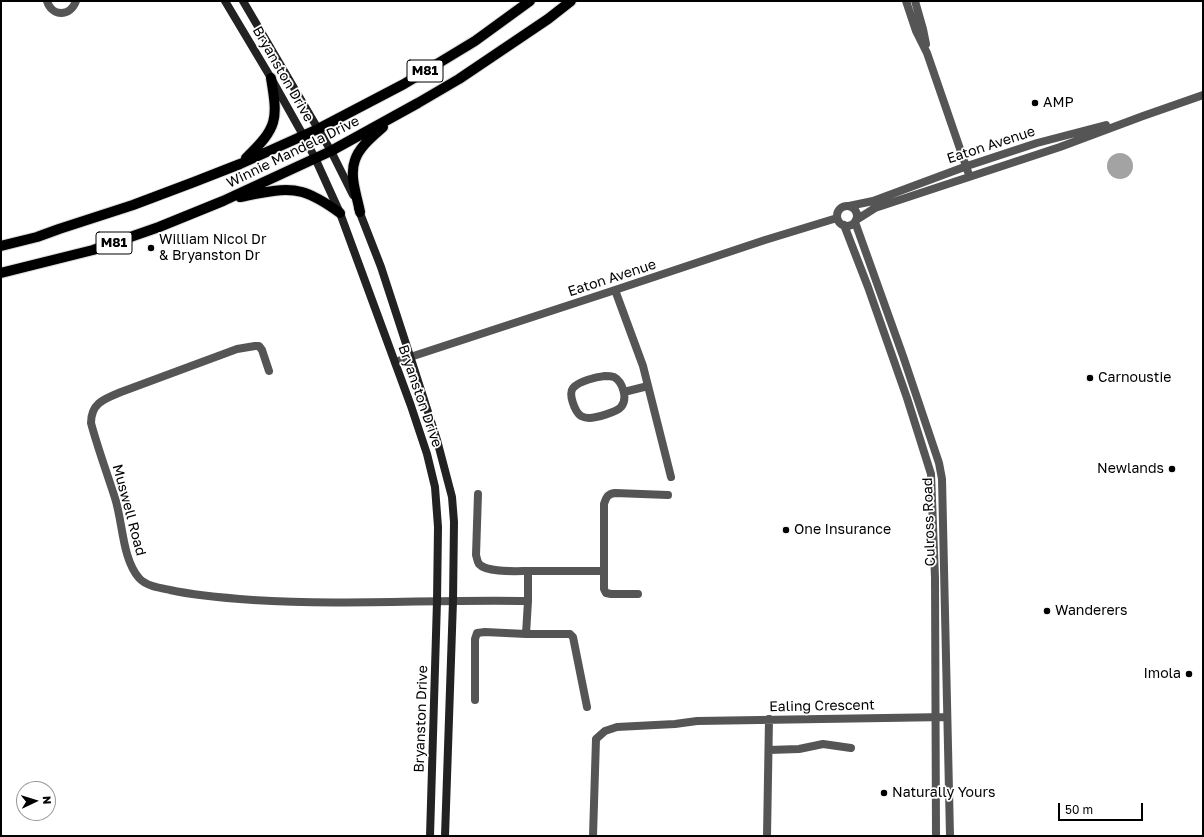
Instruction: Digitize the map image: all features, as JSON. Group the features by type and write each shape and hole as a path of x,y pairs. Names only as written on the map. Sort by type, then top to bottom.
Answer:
{"main road":[{"name":"Bryanston Drive","path":"225,1 271,78 315,158 340,213 411,406 427,454 435,486 438,527 438,601 430,836"},
{"name":"Bryanston Drive","path":"243,1 331,151 352,192 381,267 437,440 452,497 454,522 453,601 445,836"},
{"name":"Winnie Mandela Drive","path":"1,246 38,237 59,228 133,205 240,164 303,136 404,84 475,41 530,1"},
{"name":"Winnie Mandela Drive","path":"1,273 93,250 171,222 223,201 331,151 438,91 486,61 548,19 571,1"},
{"path":"240,164 260,145 270,131 273,123 275,102 271,78"},
{"path":"360,212 353,173 355,158 362,148 398,114"},
{"path":"223,201 270,192 294,191 303,192 314,197 340,213"}],"street":[{"path":"47,1 53,10 62,13 70,10 76,1"},
{"path":"906,1 916,31 928,53"},
{"path":"915,1 923,28 928,53 970,176"},
{"name":"Eaton Avenue","path":"855,221 875,208 1060,147 1203,95"},
{"name":"Eaton Avenue","path":"849,206 873,201 967,166 1058,137 1143,116"},
{"path":"845,206 853,208 857,216 855,221 850,225 844,226 837,218 838,210 845,206"},
{"name":"Eaton Avenue","path":"394,362 765,240 837,218"},
{"name":"Culross Road","path":"855,221 903,356 941,473 943,488 950,836"},
{"name":"Culross Road","path":"844,226 868,287 907,398 931,474 933,490 935,578 936,836"},
{"path":"615,290 643,366 671,477"},
{"name":"Muswell Road","path":"269,371 262,350 259,346 237,349 114,395 96,405 92,412 91,423 116,499 128,555 132,567 141,580 159,588 182,593 217,598 280,602 330,603 528,600"},
{"path":"605,376 614,377 618,380 624,392 621,408 613,412 590,418 582,417 579,414 572,399 571,392 578,384 605,376"},
{"path":"624,392 648,386"},
{"path":"638,594 611,594 606,593 604,590 604,504 607,496 615,493 668,495"},
{"path":"478,494 476,555 478,563 482,567 489,569 528,571 604,570"},
{"path":"526,634 528,571"},
{"path":"475,700 475,639 477,633 567,634 572,636 574,642 587,707"},
{"name":"Ealing Crescent","path":"593,836 596,739 605,731 617,727 675,724 697,721 947,717"},
{"path":"767,836 769,719"},
{"path":"769,750 799,750 823,744 851,748"}],"shaded area":[{"path":"1120,153 1130,156 1133,166 1130,176 1120,179 1110,176 1107,166 1110,156"}],"place":[{"name":"AMP","path":"1035,103"},
{"name":"William Nicol Dr & Bryanston Dr","path":"151,248"},
{"name":"Carnoustie","path":"1090,378"},
{"name":"Newlands","path":"1172,469"},
{"name":"One Insurance","path":"786,530"},
{"name":"Wanderers","path":"1047,611"},
{"name":"Imola","path":"1189,674"},
{"name":"Naturally Yours","path":"884,793"}]}
